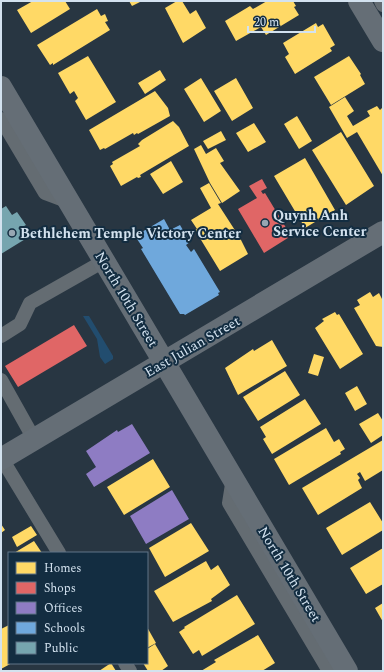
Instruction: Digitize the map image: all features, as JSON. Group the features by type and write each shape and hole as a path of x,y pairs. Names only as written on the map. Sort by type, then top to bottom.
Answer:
{"main road":[{"path":"359,1 383,41"},
{"name":"North 10th Street","path":"1,87 347,671"},
{"name":"East Julian Street","path":"1,459 383,232"}],"lane":[{"path":"381,1 383,5"},
{"path":"1,119 44,192 70,203"},
{"path":"1,336 20,324 30,304 104,261"},
{"path":"1,380 34,439"},
{"path":"1,459 58,552"},
{"name":"North 10th Street","path":"233,478 229,503 329,671"}],"shaded area":[{"path":"83,316 89,316 113,356 113,359 105,364 100,357 97,339"}],"building: Homes":[{"path":"33,1 65,1 70,9 31,33 17,10"},
{"path":"129,1 142,1 132,6"},
{"path":"177,1 182,1 190,14 196,10 206,28 183,43 165,8"},
{"path":"267,1 293,1 296,6 294,7 299,15 266,35 261,27 236,41 225,21 250,6 253,9"},
{"path":"97,9 101,16 105,14 108,21 105,22 110,30 53,65 53,63 50,65 37,45"},
{"path":"316,23 318,27 323,24 335,45 330,48 332,51 295,74 285,57 289,54 283,43"},
{"path":"88,56 116,102 86,120 75,101 78,98 74,91 70,94 58,73"},
{"path":"349,56 361,74 360,75 365,84 331,105 314,77"},
{"path":"160,70 166,80 145,94 138,83"},
{"path":"201,78 221,111 204,122 184,89"},
{"path":"236,78 253,108 232,121 214,91"},
{"path":"155,91 168,108 170,116 138,134 137,133 134,135 133,133 105,149 100,150 89,130"},
{"path":"345,97 354,111 347,116 353,126 370,116 367,111 377,106 380,110 382,108 383,110 383,176 357,132 347,138 329,107"},
{"path":"297,116 312,141 299,149 284,124"},
{"path":"173,121 179,127 189,146 140,175 141,177 137,177 121,186 110,166 113,164 112,162 140,146 138,144 142,140"},
{"path":"254,123 266,142 248,152 236,133"},
{"path":"221,131 226,140 208,149 203,141"},
{"path":"341,132 374,186 346,205 312,150"},
{"path":"201,145 206,154 216,148 224,161 220,163 240,191 222,203 210,183 194,149"},
{"path":"305,158 335,210 305,228 274,176"},
{"path":"171,161 183,182 163,194 150,174"},
{"path":"209,183 221,203 218,204 240,238 248,254 220,271 195,230 197,229 191,220 211,208 200,188"},
{"path":"370,292 373,297 379,293 383,301 383,347 376,346 354,308 360,305 357,300"},
{"path":"335,312 337,315 339,314 363,354 340,369 315,328 324,321 322,319"},
{"path":"272,340 287,366 238,395 225,368 253,349 254,351"},
{"path":"314,354 324,357 318,376 308,373"},
{"path":"285,371 300,395 258,421 243,397"},
{"path":"357,386 367,404 355,411 345,393"},
{"path":"305,399 321,424 272,454 263,439 266,437 260,427"},
{"path":"378,413 383,421 383,435 371,443 359,424"},
{"path":"326,428 334,442 339,439 345,449 340,452 341,454 289,485 274,459"},
{"path":"383,440 383,470 365,481 360,472 357,474 360,478 358,480 362,488 318,515 302,488"},
{"path":"153,459 170,487 124,515 107,487"},
{"path":"370,502 383,523 383,530 342,555 326,528"},
{"path":"191,523 209,551 165,577 149,548"},
{"path":"1,524 5,530 1,533"},
{"path":"31,526 37,535 17,547 12,537"},
{"path":"34,541 41,552 16,552"},
{"path":"383,548 383,584 366,594 350,568"},
{"path":"206,561 211,570 218,565 230,585 211,599 212,601 173,622 154,591"},
{"path":"237,595 255,624 202,656 199,650 193,654 179,632 185,628 184,627"},
{"path":"383,603 383,622 375,608"},
{"path":"8,626 8,664 10,664 1,669 1,629"},
{"path":"148,629 156,643 148,647"},
{"path":"258,635 275,663 262,671 201,671 216,662 214,660"},
{"path":"155,644 168,666 161,671 148,671 144,664 148,664 148,648"},
{"path":"112,664 116,671 99,671"}],"building: Shops":[{"name":"Quynh Anh Service Center","path":"262,179 267,188 261,191 263,194 265,193 291,236 264,253 238,209 257,198 249,186"},
{"path":"74,325 87,346 18,387 5,366"}],"building: Offices":[{"path":"132,424 150,453 94,487 86,474 96,467 86,451 117,430 118,432"},
{"path":"172,490 189,519 146,544 130,516"}],"building: Schools":[{"path":"164,219 170,230 180,225 190,242 186,245 191,252 194,249 220,292 218,293 219,295 185,315 180,314 141,249 143,248 135,236"}],"building: Public":[{"name":"Bethlehem Temple Victory Center","path":"6,206 12,215 17,212 26,225 20,228 27,238 1,254 1,209"}],"place":[{"name":"Quynh Anh Service Center","path":"265,223"},
{"name":"Bethlehem Temple Victory Center","path":"12,233"}]}
